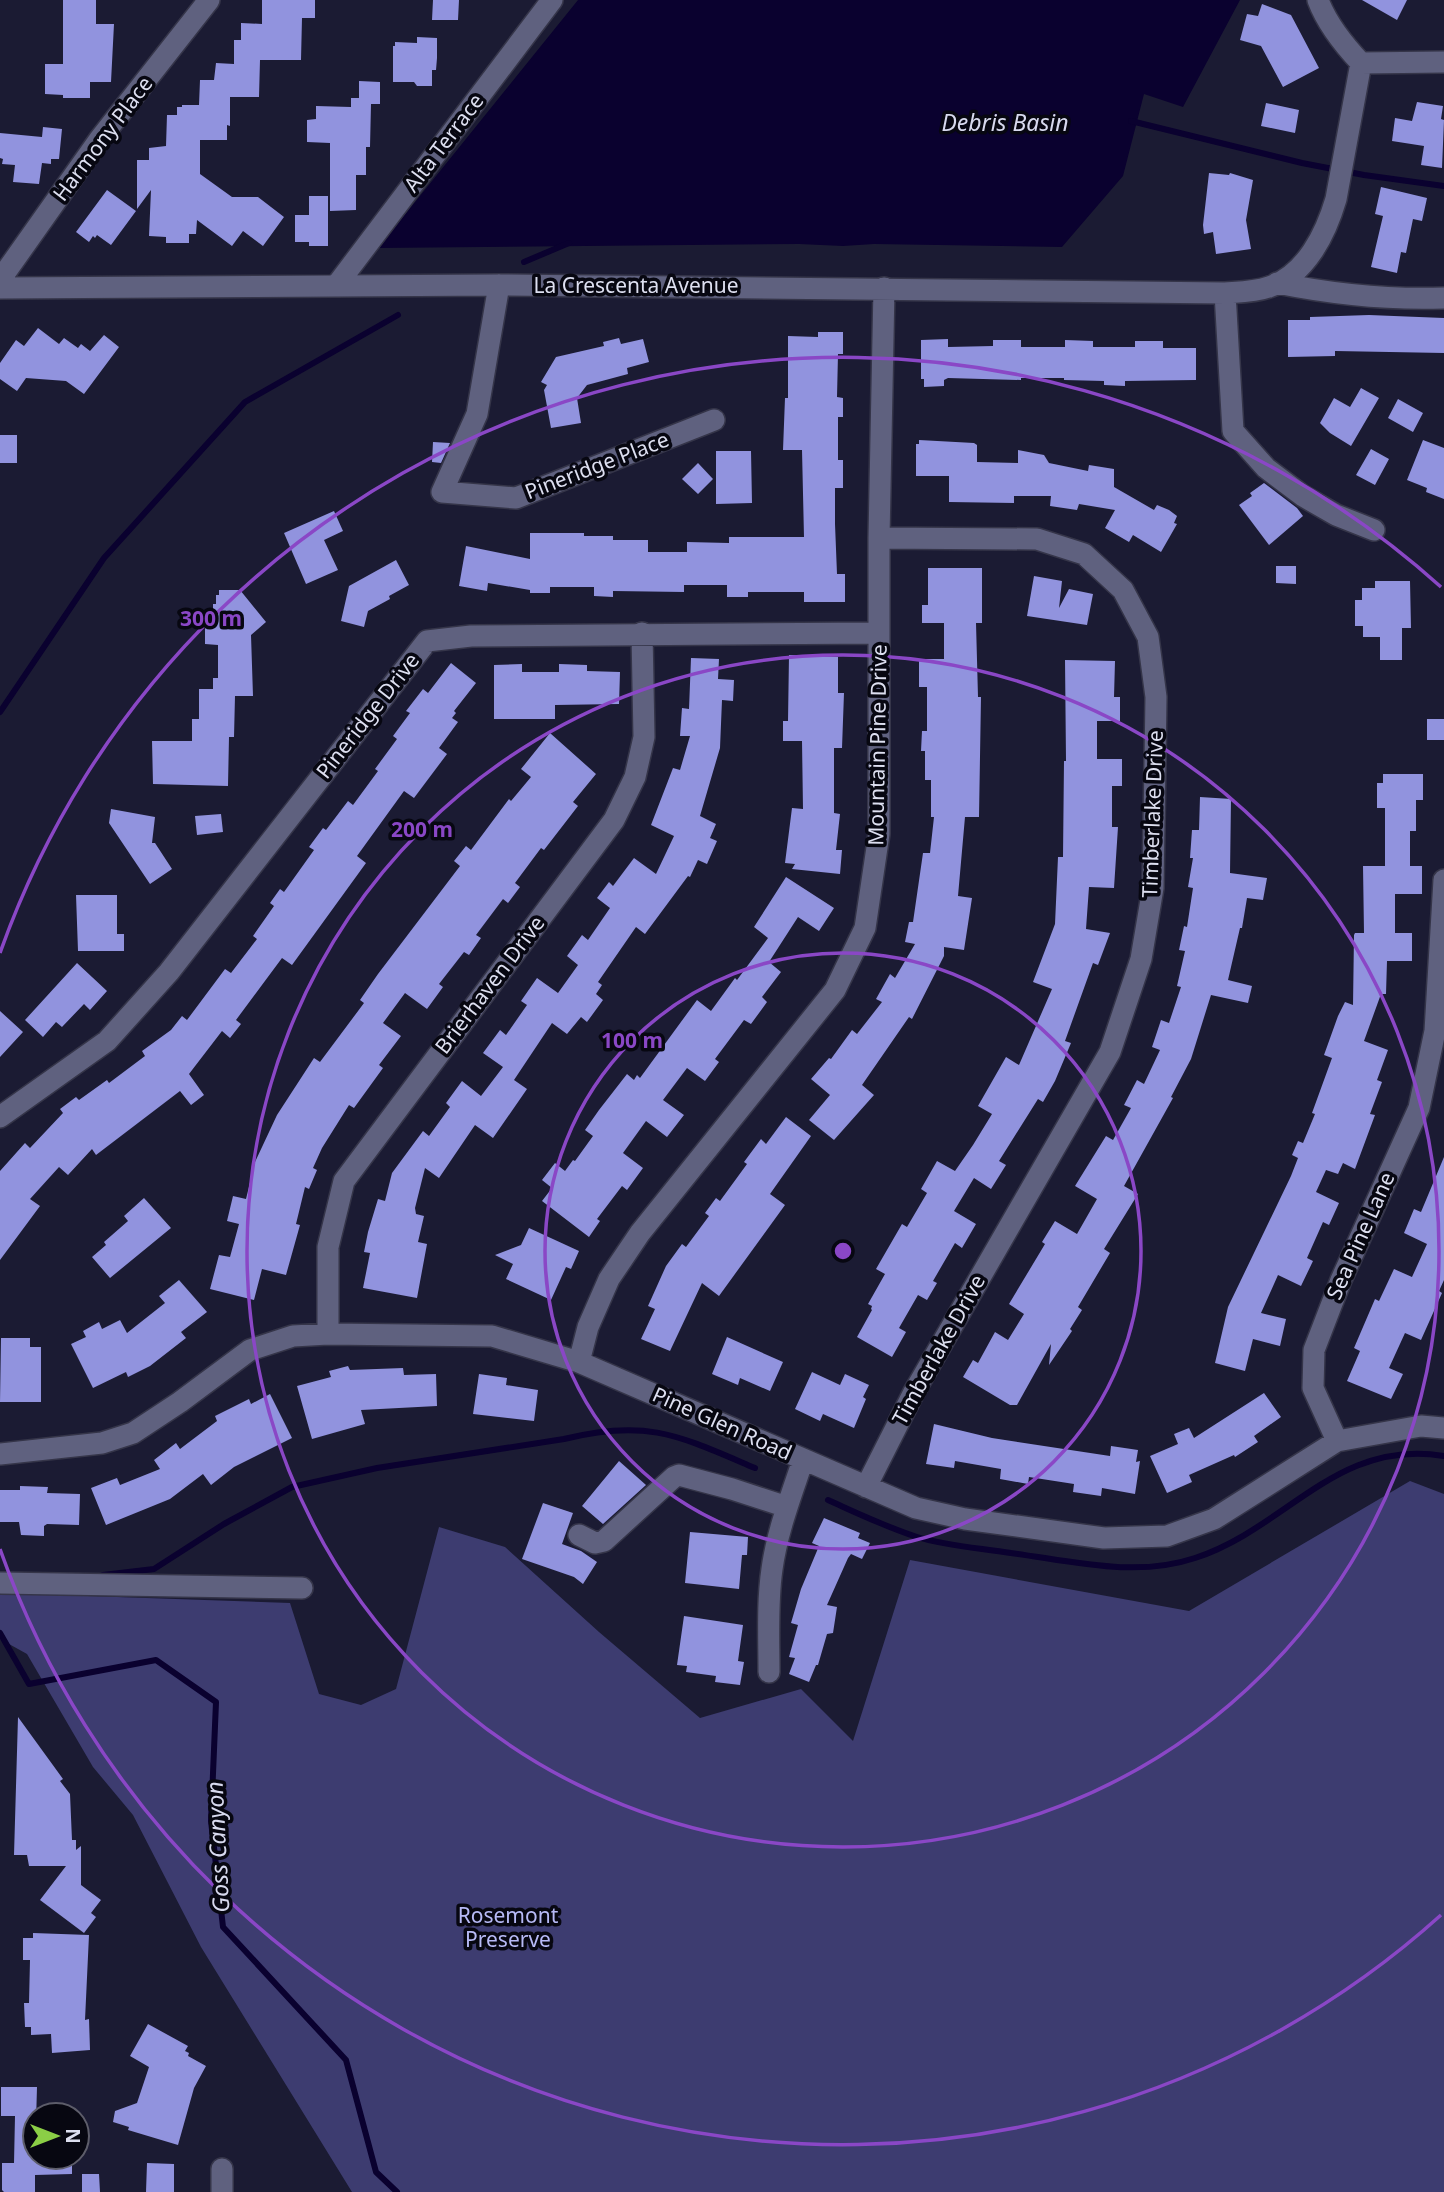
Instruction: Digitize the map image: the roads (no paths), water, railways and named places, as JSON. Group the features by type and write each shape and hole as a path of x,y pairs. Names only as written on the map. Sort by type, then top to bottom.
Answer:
{"street":[{"name":"Harmony Place","path":"0,280 99,140 209,0"},
{"name":"Alta Terrace","path":"336,286 552,0"},
{"path":"1318,0 1324,17 1361,63 1444,62"},
{"path":"1274,285 1291,275 1317,244 1329,221 1361,63"},
{"name":"La Crescenta Avenue","path":"0,288 499,285 1225,293 1274,285"},
{"name":"Pineridge Place","path":"499,285 477,414 442,492 516,498 714,420"},
{"path":"1274,285 1329,294 1412,299 1444,298"},
{"name":"Mountain Pine Drive","path":"579,1362 588,1327 609,1279 640,1233 835,990 865,928 879,834 879,538 884,288"},
{"path":"1225,293 1233,431 1266,468 1303,496 1336,515 1374,530"},
{"name":"Timberlake Drive","path":"866,1487 914,1392 1110,1052 1140,959 1153,888 1156,738 1156,697 1148,637 1123,590 1084,554 1037,539 879,538"},
{"name":"Brierhaven Drive","path":"328,1334 328,1247 344,1181 614,820 635,777 645,737 642,634"},
{"name":"Pineridge Drive","path":"0,1116 107,1041 169,972 426,641 471,636 879,634"},
{"name":"Sea Pine Lane","path":"1337,1441 1314,1388 1314,1350 1341,1280 1419,1108 1434,1031 1444,880"},
{"name":"Pine Glen Road","path":"0,1454 102,1443 133,1433 250,1350 293,1336 328,1334 492,1336 579,1362 916,1508 965,1519 1104,1538 1167,1536 1214,1519 1337,1441 1421,1426 1444,1428"},
{"path":"769,1672 769,1598 772,1568 787,1507 803,1460"},
{"path":"579,1535 594,1543 604,1541 679,1475 787,1507"},
{"path":"0,1583 302,1588"},
{"path":"222,2169 222,2192"}],"water":[{"name":"Debris Basin","path":"578,0 1240,0 1183,107 1144,94 1123,176 1062,247 799,244 378,248"}],"waterway":[{"path":"1131,121 1302,163 1444,186"},
{"path":"524,262 569,243"},
{"path":"0,712 104,558 245,402 398,315"},
{"path":"103,1575 154,1569 224,1524 292,1487 377,1468 618,1430 641,1431 683,1439 755,1468"},
{"path":"828,1500 894,1529 940,1543 1103,1566 1150,1567 1195,1558 1228,1544 1342,1472 1373,1460 1406,1454 1444,1456"},
{"name":"Goss Canyon","path":"0,1633 29,1684 156,1660 216,1702 211,1821 223,1927 346,2060 376,2172 397,2192"}],"park label":[{"name":"Rosemont Preserve","path":"508,1928"}]}
